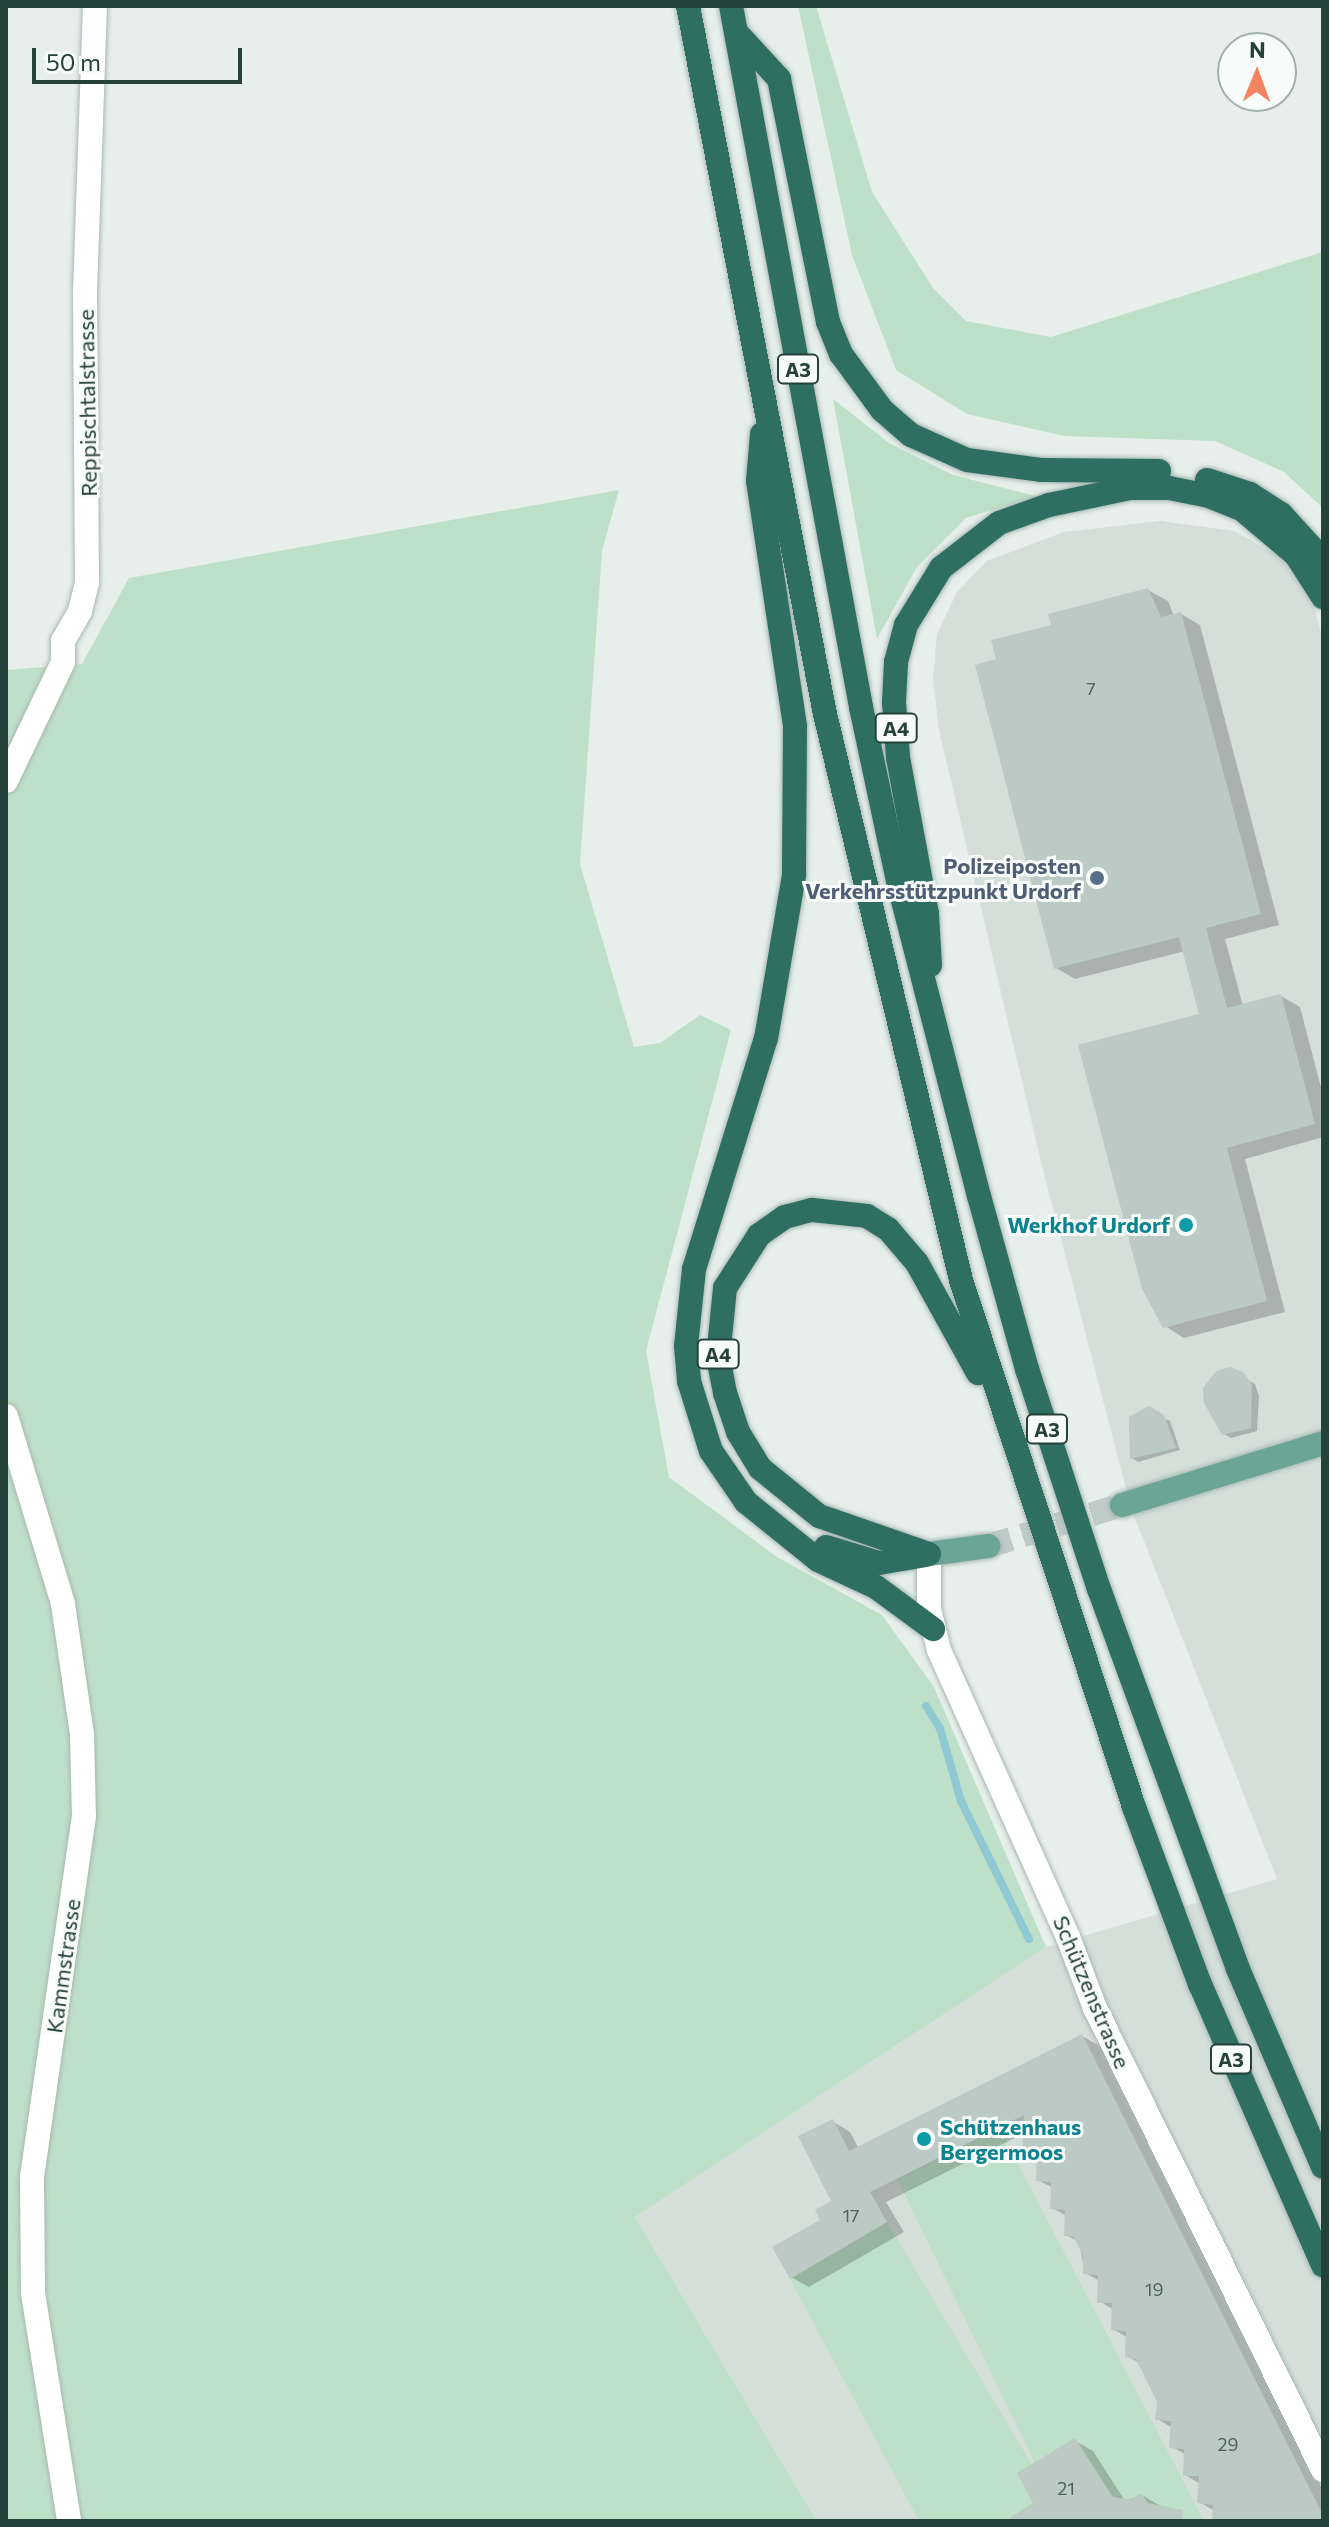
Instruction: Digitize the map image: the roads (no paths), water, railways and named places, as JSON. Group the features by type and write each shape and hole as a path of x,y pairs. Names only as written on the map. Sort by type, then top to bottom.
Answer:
{"highway":[{"name":"A3","path":"688,6 764,404 861,882 957,1266 1100,1713 1200,1984 1323,2265"},
{"name":"A3","path":"731,6 861,707 933,1023 1027,1369 1099,1589 1238,1969 1323,2167"},
{"path":"735,31 779,79 825,312 859,382 911,435 941,450 994,466 1170,472 1211,481 1250,494 1281,514 1323,560"},
{"name":"A4","path":"764,404 758,481 795,726 794,875 766,1038 694,1269 686,1346 697,1419 711,1451 746,1502 818,1560 876,1587 933,1629"},
{"name":"A4","path":"933,1023 927,914 898,757 896,662 921,593 941,568 999,523 1049,505 1130,488 1209,496 1274,532 1323,597"},
{"name":"A4","path":"929,1554 819,1516 788,1494 753,1456 738,1432 718,1358 725,1288 739,1259 759,1235 785,1217 812,1210 867,1216 888,1229 917,1263 1003,1417"},
{"name":"A4","path":"786,1535 879,1563 929,1554"}],"main road":[{"path":"1122,1505 1323,1443"},
{"path":"929,1554 988,1546"}],"street":[{"name":"Reppischtalstrasse","path":"6,781 63,662 63,641 80,611 87,582 85,292 95,6"},
{"name":"Kammstrasse","path":"6,1416 63,1604 82,1735 84,1816 32,2178 33,2293 69,2521"},
{"name":"Schützenstrasse","path":"929,1554 933,1629 1095,2008 1323,2470"}],"waterway":[{"path":"926,1706 940,1728 961,1801 1029,1939"}],"tunnel":[{"path":"988,1546 1122,1505"}],"place":[{"name":"Polizeiposten Verkehrsstützpunkt Urdorf","path":"1097,878"},
{"name":"Werkhof Urdorf","path":"1186,1225"},
{"name":"Schützenhaus Bergermoos","path":"924,2139"}]}
